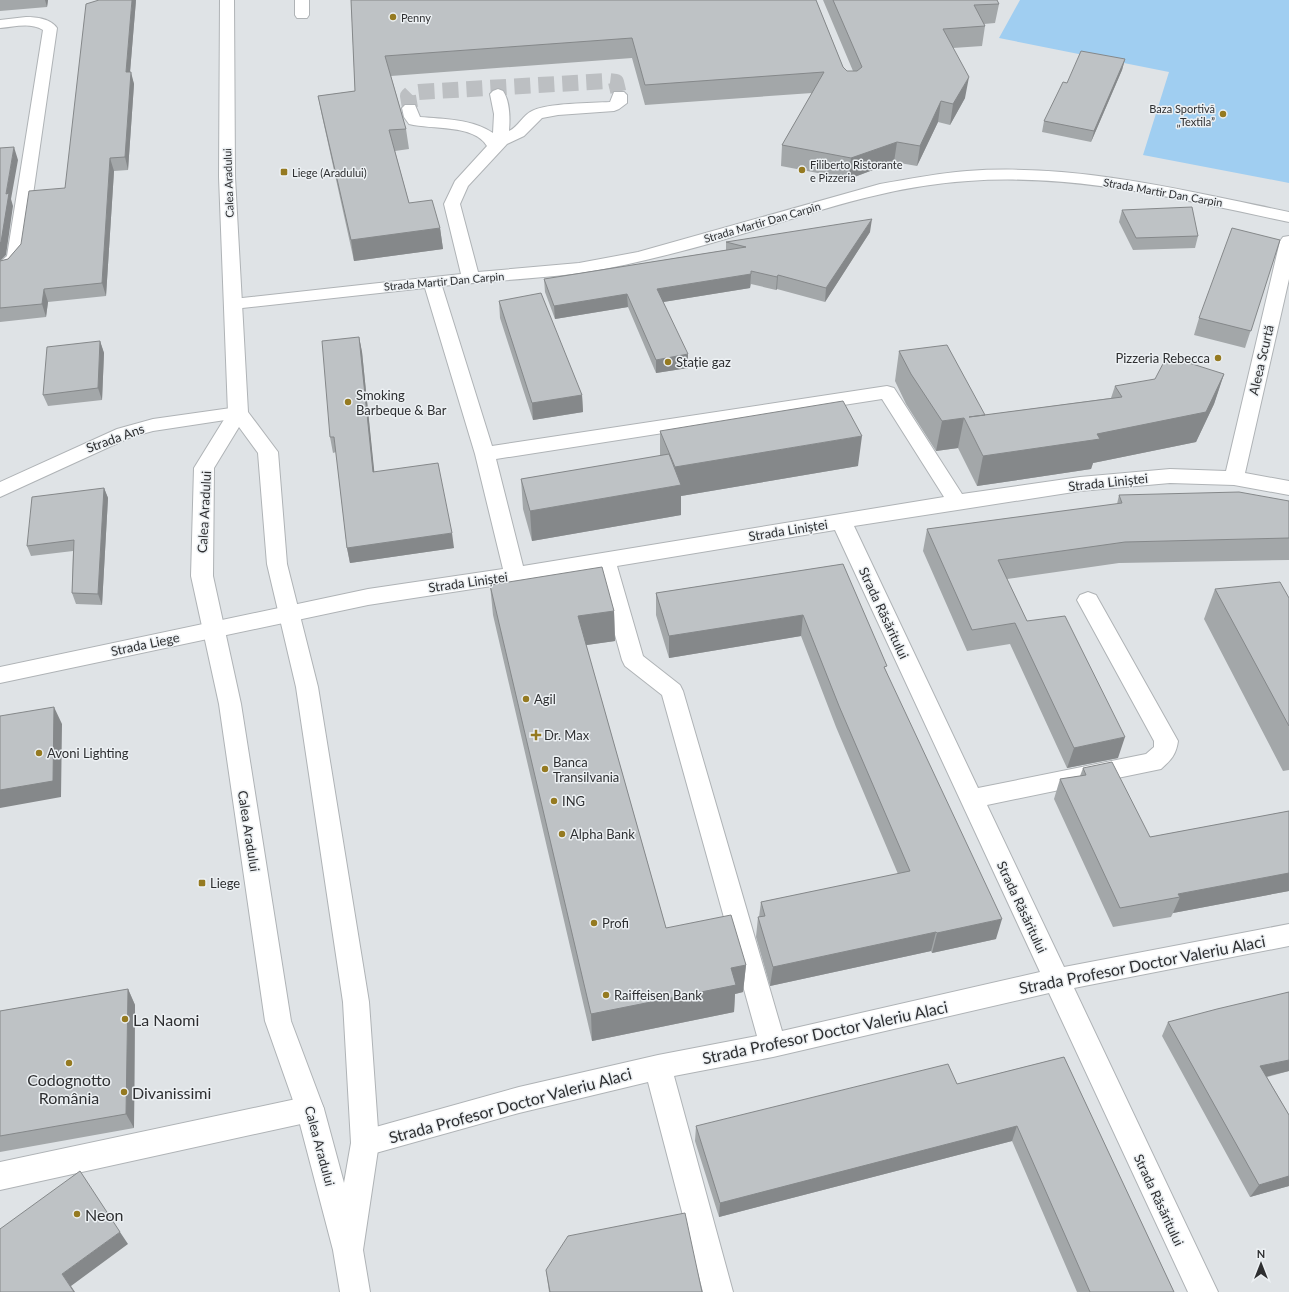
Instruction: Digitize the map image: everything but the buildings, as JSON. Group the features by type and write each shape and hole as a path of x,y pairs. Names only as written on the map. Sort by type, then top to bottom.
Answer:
{"street":[{"name":"Calea Aradului","path":"227,0 226,177 238,413 204,468 202,576 230,704 278,1021 310,1109 348,1250 355,1292"},
{"path":"302,0 302,14"},
{"path":"0,24 34,20 44,23 50,28 15,257 5,267 0,269"},
{"path":"496,147 502,133 498,94"},
{"path":"471,278 453,213 452,204 454,195 461,184 501,141 518,133 531,118 537,114 558,110 614,106 619,103 619,95"},
{"path":"410,108 412,117 415,120 454,125 483,133 494,141 496,147"},
{"name":"Strada Martir Dan Carpin","path":"233,304 566,269 636,258 852,197 921,181 958,177 1054,177 1109,182 1138,186 1289,217"},
{"name":"Aleea Scurtă","path":"1234,478 1289,241"},
{"path":"432,282 485,454 515,575"},
{"path":"485,454 887,392 957,502"},
{"name":"Calea Aradului","path":"238,413 268,452 277,564 307,687 356,1002 365,1143 348,1250"},
{"name":"Strada Ans","path":"0,490 124,433 153,425 238,413"},
{"name":"Strada Liniștei","path":"289,613 368,597 605,561 957,502 1087,483 1170,476 1234,478 1289,488"},
{"name":"Strada Răsăritului","path":"841,521 1203,1292"},
{"path":"605,561 633,660 672,691 773,1044"},
{"path":"971,799 1153,762 1165,751 1166,741 1088,600"},
{"name":"Strada Liege","path":"0,675 289,613"},
{"name":"Strada Profesor Doctor Valeriu Alaci","path":"365,1143 519,1100 658,1067 773,1044 1056,980 1289,935"},
{"path":"658,1067 718,1292"},
{"path":"0,1176 310,1109"}],"shaded area":[{"name":"Baza Sportivă „Textila”","path":"1020,0 1289,0 1289,183 1143,155 1169,72 999,38"}],"tunnel":[{"path":"410,108 408,96 411,93 419,92 608,81 616,82 619,95"}],"place":[{"name":"Penny","path":"393,17"},
{"name":"Baza Sportivă „Textila”","path":"1223,114"},
{"name":"Filiberto Ristorante e Pizzeria","path":"802,170"},
{"name":"Liege (Aradului)","path":"284,172"},
{"name":"Pizzeria Rebecca","path":"1218,358"},
{"name":"Stație gaz","path":"668,362"},
{"name":"Smoking Barbeque & Bar","path":"348,402"},
{"name":"Agil","path":"526,699"},
{"name":"Dr. Max","path":"536,735"},
{"name":"Avoni Lighting","path":"39,753"},
{"name":"Banca Transilvania","path":"545,769"},
{"name":"ING","path":"554,801"},
{"name":"Alpha Bank","path":"562,834"},
{"name":"Liege","path":"202,883"},
{"name":"Profi","path":"594,923"},
{"name":"Raiffeisen Bank","path":"606,995"},
{"name":"La Naomi","path":"125,1019"},
{"name":"Codognotto România","path":"69,1063"},
{"name":"Divanissimi","path":"124,1092"},
{"name":"Neon","path":"77,1214"}]}
